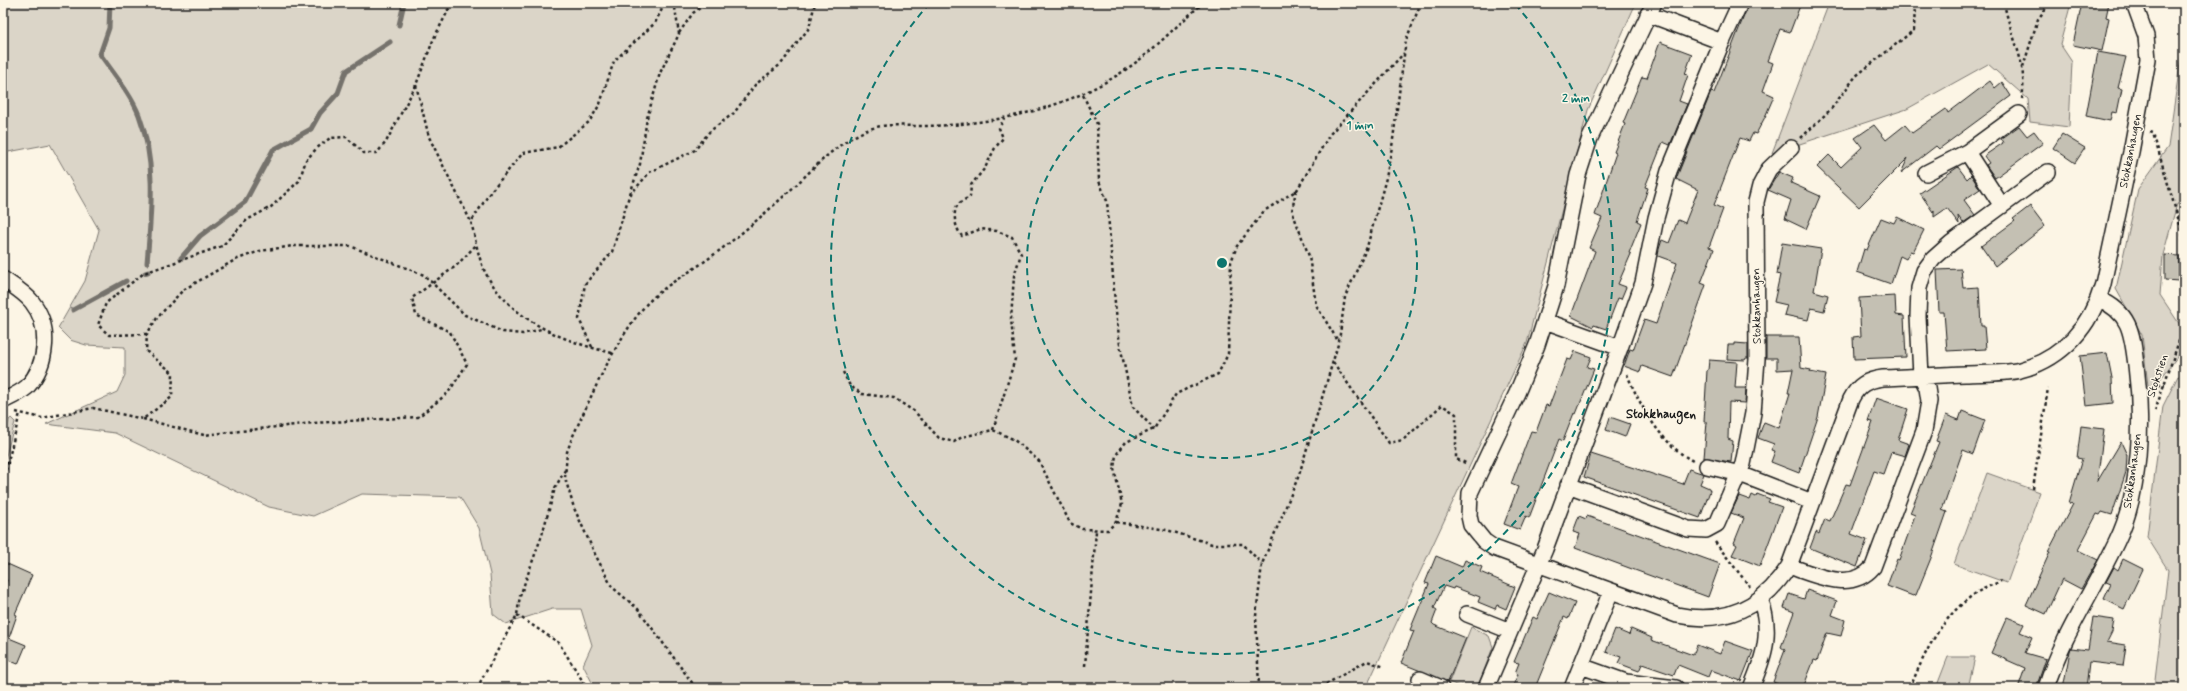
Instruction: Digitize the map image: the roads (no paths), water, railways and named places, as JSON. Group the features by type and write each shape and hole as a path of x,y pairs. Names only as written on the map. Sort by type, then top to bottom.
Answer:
{"street":[{"path":"1486,688 1538,565 1620,348 1643,283 1656,218 1669,171 1722,42 1740,3"},
{"name":"Stokkanhaugen","path":"1722,42 1651,8 1596,122 1583,156 1556,286 1545,321 1528,369 1470,492 1468,505 1469,516 1474,529 1484,541 1494,548 1611,592 1677,615 1693,618 1712,618 1729,615 1760,599 1778,582 1789,566 1840,427 1855,392 1867,381 1875,379 2020,370 2038,364 2051,357 2073,340 2088,321 2099,299 2137,126 2148,60 2146,36 2134,3"},
{"path":"1926,173 1967,152 2019,114"},
{"name":"Stokkanhaugen","path":"1568,486 1688,529 1706,530 1717,524 1721,518 1740,474 1751,427 1757,359 1756,202 1760,186 1769,169 1791,148"},
{"path":"1967,152 2002,206"},
{"path":"1789,566 1841,581 1863,577 1873,567 1927,423 1929,394 1921,376 1918,301 1919,288 1924,271 1933,259 1945,248 2048,172"},
{"path":"3,279 19,290 31,302 40,316 45,332 42,357 35,375 8,406"},
{"name":"Stokkanhaugen","path":"2046,688 2062,647 2118,540 2131,495 2139,431 2138,385 2130,329 2118,310 2099,299"},
{"path":"1545,321 1620,348"},
{"path":"1707,466 1740,474 1812,502"},
{"path":"1572,688 1611,592"},
{"path":"1751,688 1766,646 1767,624 1760,599"},
{"path":"1467,614 1510,631"},
{"path":"1581,666 1626,682 1676,688"},
{"path":"1420,679 1441,688"}],"waterway":[{"path":"110,3 109,28 100,54 127,91 136,107 145,133 151,188 147,263"},
{"path":"399,25 404,3"},
{"path":"181,258 200,236 245,202 273,150 311,129 320,113 338,93 346,71 390,42"},
{"path":"73,310 126,281"}],"district":[{"name":"Stokkhaugen","path":"1661,414"}]}
